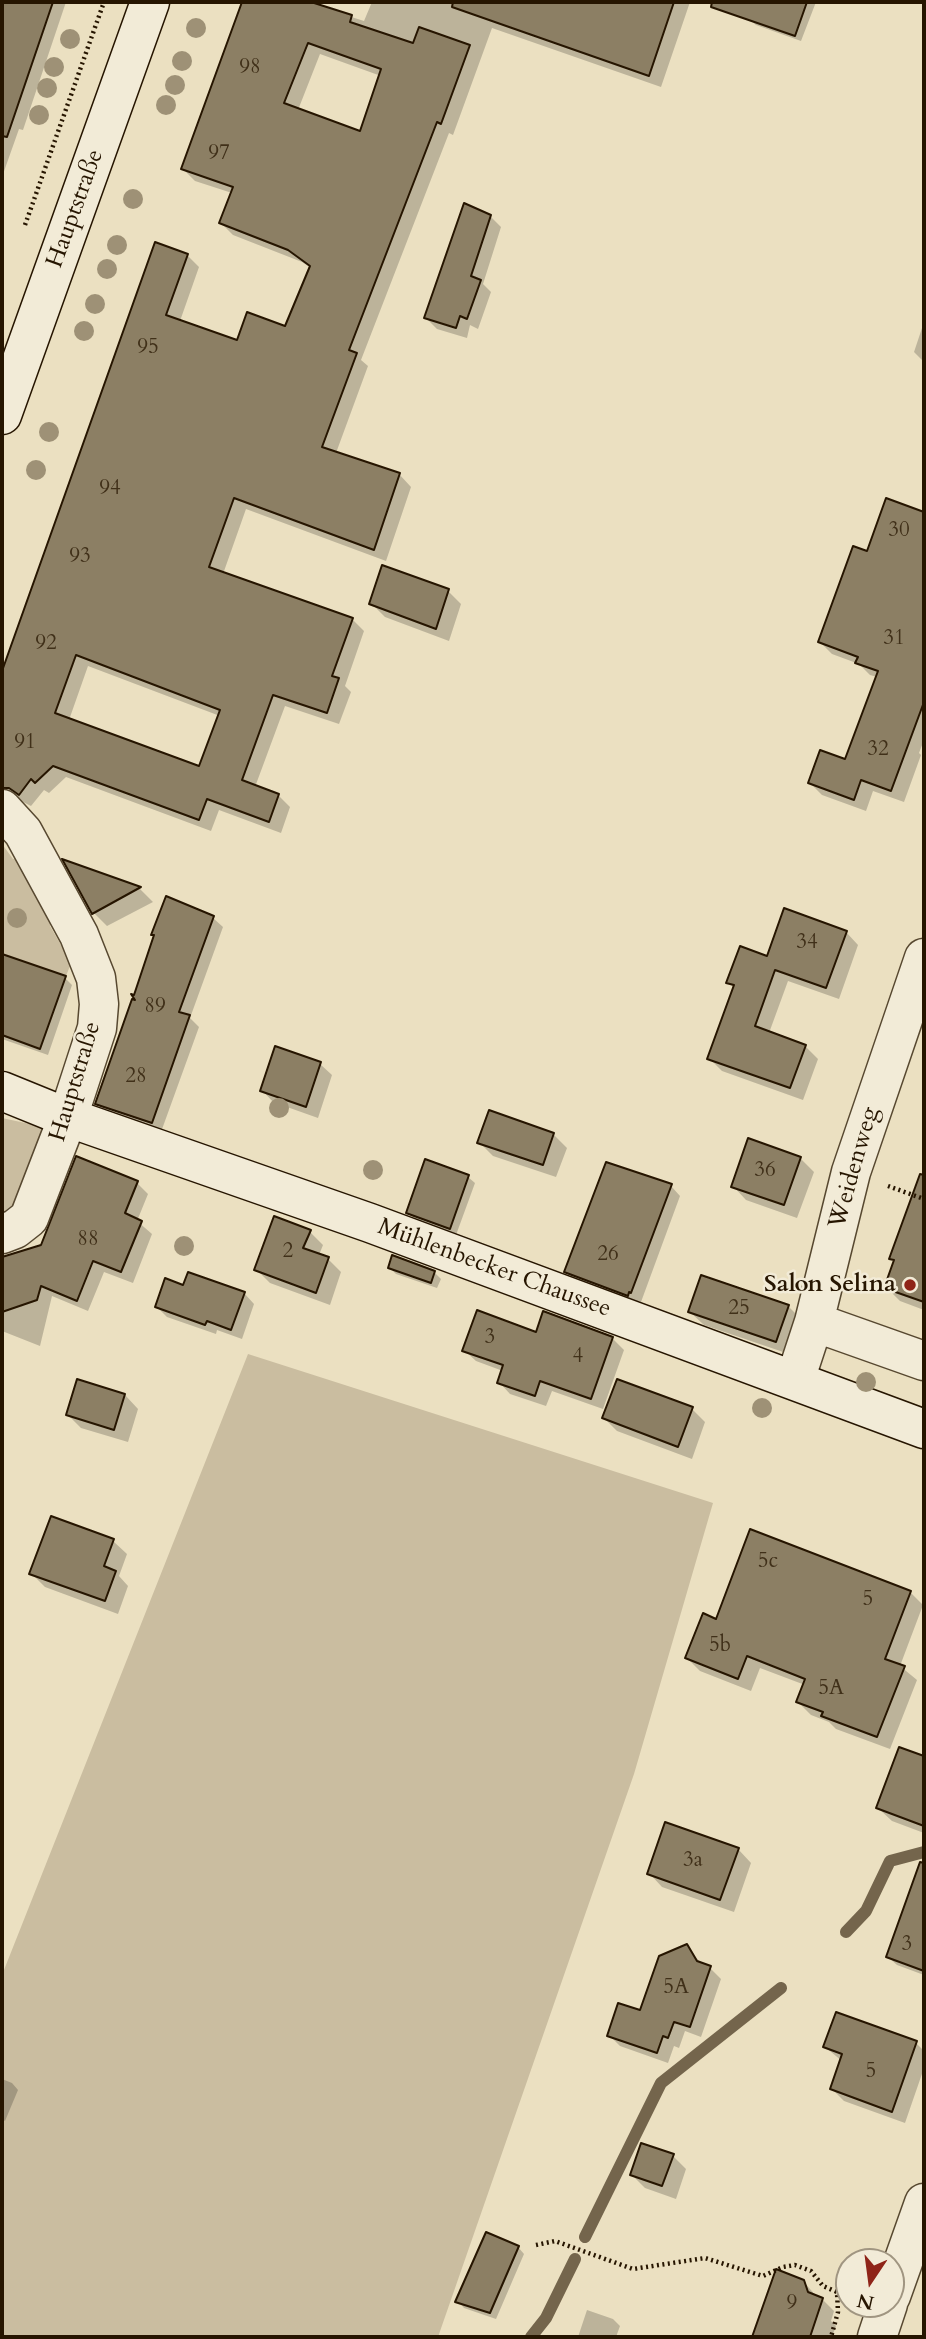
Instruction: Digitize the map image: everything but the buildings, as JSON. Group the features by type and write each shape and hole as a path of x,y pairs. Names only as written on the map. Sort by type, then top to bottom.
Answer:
{"main road":[{"name":"Hauptstraße","path":"2,415 150,2"},
{"name":"Hauptstraße","path":"2,809 23,832 79,935 96,978 99,1004 97,1028 29,1218 15,1229 2,1234"},
{"name":"Weidenweg","path":"795,1380 814,1322 851,1172 924,958"},
{"name":"Mühlenbecker Chaussee","path":"2,1091 64,1116 370,1223 924,1429"},
{"name":"Mühlenbecker Chaussee","path":"2,1107 64,1116"},
{"path":"814,1322 924,1361"},
{"path":"905,2257 924,2203"},
{"path":"877,2337 883,2318"}],"path":[{"path":"22,233 104,2"},
{"path":"536,2245 555,2241 633,2269 705,2258 763,2276 795,2265 811,2271 823,2286 837,2292 838,2312 831,2337"}],"shaded area":[{"path":"2,844 13,859 23,857 55,911 50,926 70,966 66,976 2,954"},
{"path":"2,1118 44,1127 46,1156 2,1226"},
{"path":"248,1354 713,1503 634,1774 438,2337 2,2337 2,1975"}],"waterway":[{"path":"846,1932 866,1911 890,1861 924,1852"},
{"path":"585,2237 661,2083 781,1988"},
{"path":"531,2337 546,2318 575,2259"}],"place":[{"name":"Salon Selina","path":"910,1285"}]}
